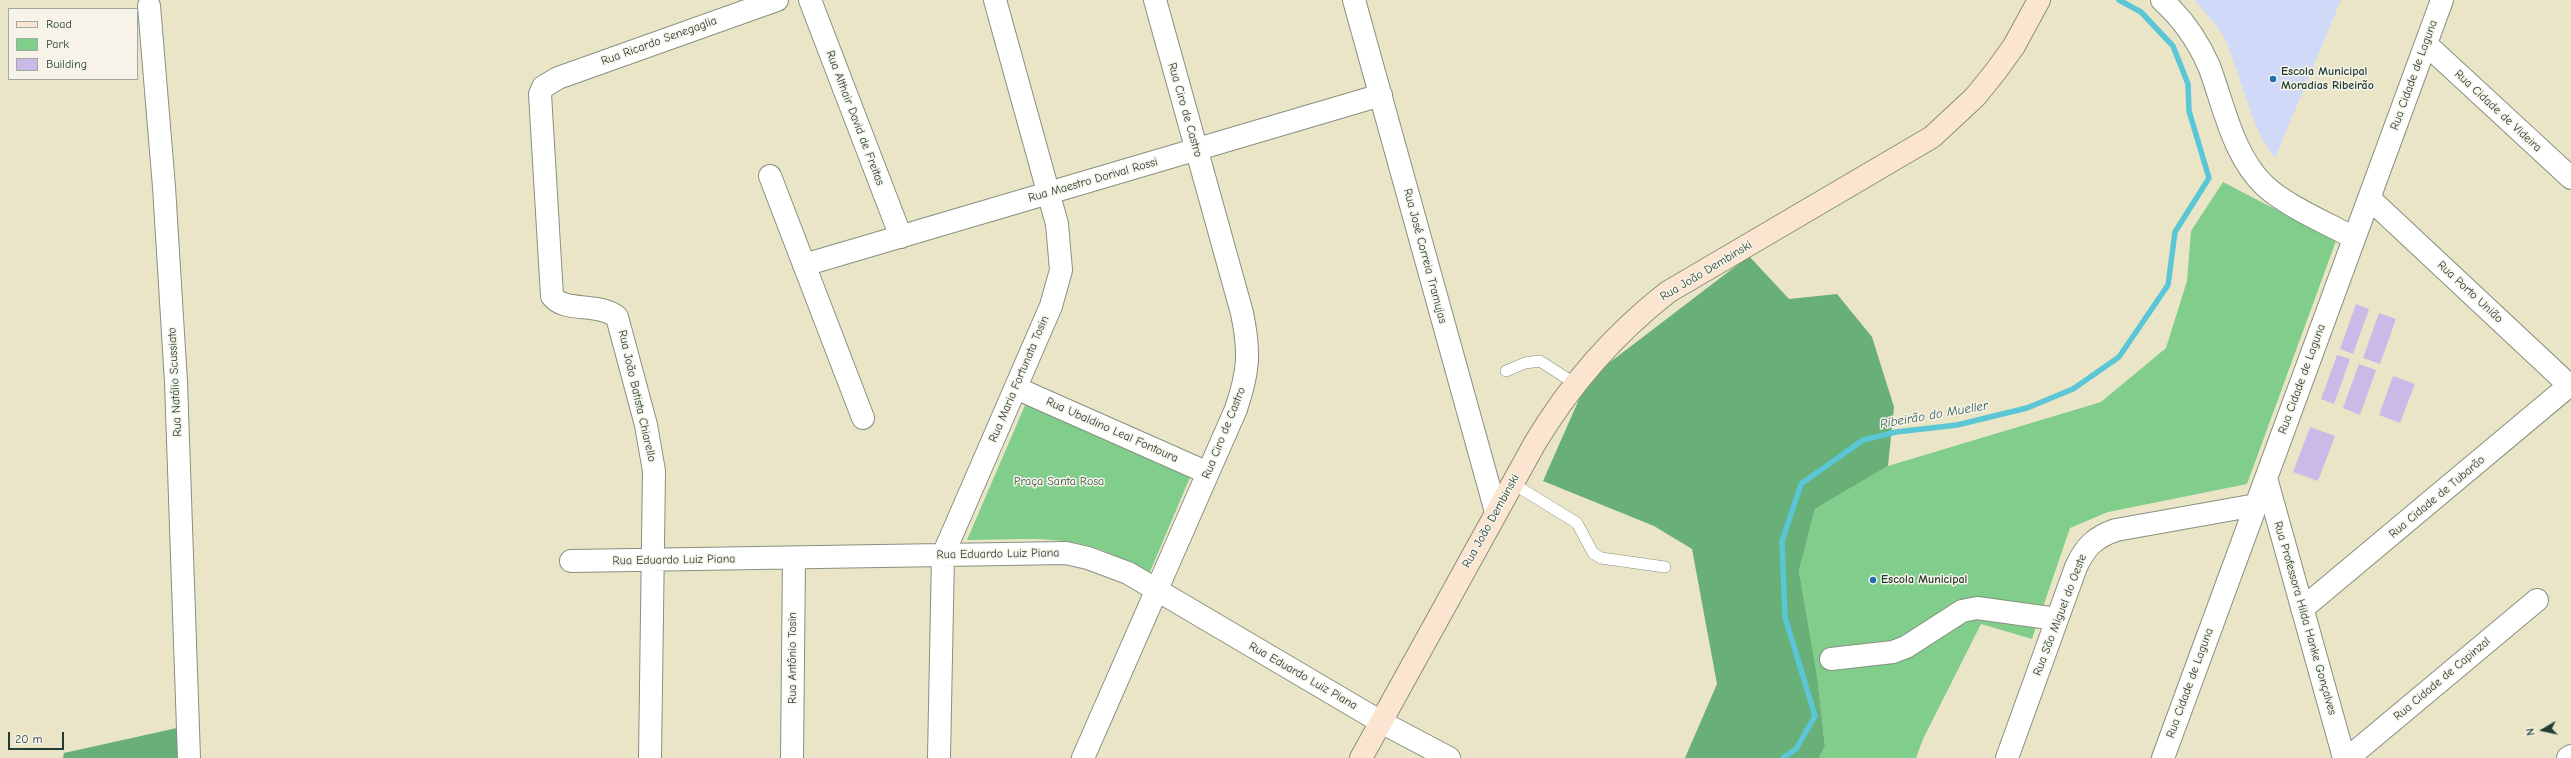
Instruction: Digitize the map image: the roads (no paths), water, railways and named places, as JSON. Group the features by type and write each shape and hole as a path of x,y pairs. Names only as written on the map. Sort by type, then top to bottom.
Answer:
{"main road":[{"name":"Rua João Dembinski","path":"1361,758 1512,483 1553,412 1574,383 1606,346 1638,316 1668,292 1932,138 1965,108 1996,71 2014,46 2039,0"}],"street":[{"name":"Rua Ricardo Senegaglia","path":"543,87 558,78 743,5 777,0"},
{"name":"Rua Althair David de Freitas","path":"810,0 901,237"},
{"name":"Rua Maria Fortunata Tosin","path":"939,758 943,555 1051,306 1061,270 1060,246 1050,192 995,0"},
{"name":"Rua Ciro de Castro","path":"1083,758 1236,409 1248,365 1247,338 1242,313 1155,0"},
{"name":"Rua José Correia Tramujas","path":"1354,0 1496,512"},
{"path":"2162,0 2188,28 2200,47 2240,150 2252,170 2265,186 2282,198 2354,238"},
{"name":"Rua Cidade de Laguna","path":"2162,758 2442,0"},
{"name":"Rua Natálio Scussiato","path":"149,6 175,354 189,758"},
{"name":"Rua Cidade de Videira","path":"2426,44 2571,178"},
{"name":"Rua João Batista Chiarello","path":"543,87 539,102 550,289 556,302 562,304 602,308 617,317 651,448 654,494 650,758"},
{"name":"Rua Maestro Dorival Rossi","path":"804,265 1381,95"},
{"path":"770,176 863,418"},
{"name":"Rua Porto União","path":"2369,198 2571,385"},
{"name":"Rua Cidade de Tubarão","path":"2302,609 2571,385"},
{"name":"Rua Ubaldino Leal Fontoura","path":"1016,388 1208,473"},
{"name":"Rua Professora Hilda Hanke Gonçalves","path":"2266,478 2344,758"},
{"name":"Rua São Miguel do Oeste","path":"2007,758 2057,619 2082,555 2090,543 2101,535 2256,505"},
{"name":"Rua Eduardo Luiz Piana","path":"571,561 1066,553 1110,565 1157,590 1381,722 1449,758"},
{"name":"Rua Antônio Tosin","path":"792,758 794,558"},
{"name":"Rua Cidade de Capinzal","path":"2348,758 2537,600"},
{"path":"1831,659 1893,652 1906,647 1962,611 1978,608 2057,619"}],"lane":[{"path":"1506,371 1525,363 1540,361 1574,383"},
{"path":"1512,483 1577,523 1593,553 1601,558 1665,567"}],"waterway":[{"name":"Ribeirão do Mueller","path":"1783,758 1796,749 1815,716 1785,617 1782,541 1801,484 1863,440 1896,432 1957,425 2027,408 2073,389 2119,357 2168,285 2175,232 2209,178 2189,111 2188,84 2173,46 2141,12 2119,0"}],"place":[{"name":"Escola Municipal Moradias Ribeirão","path":"2273,79"},
{"name":"Escola Municipal","path":"1873,580"}],"park label":[{"name":"Praça Santa Rosa","path":"1059,482"}]}
